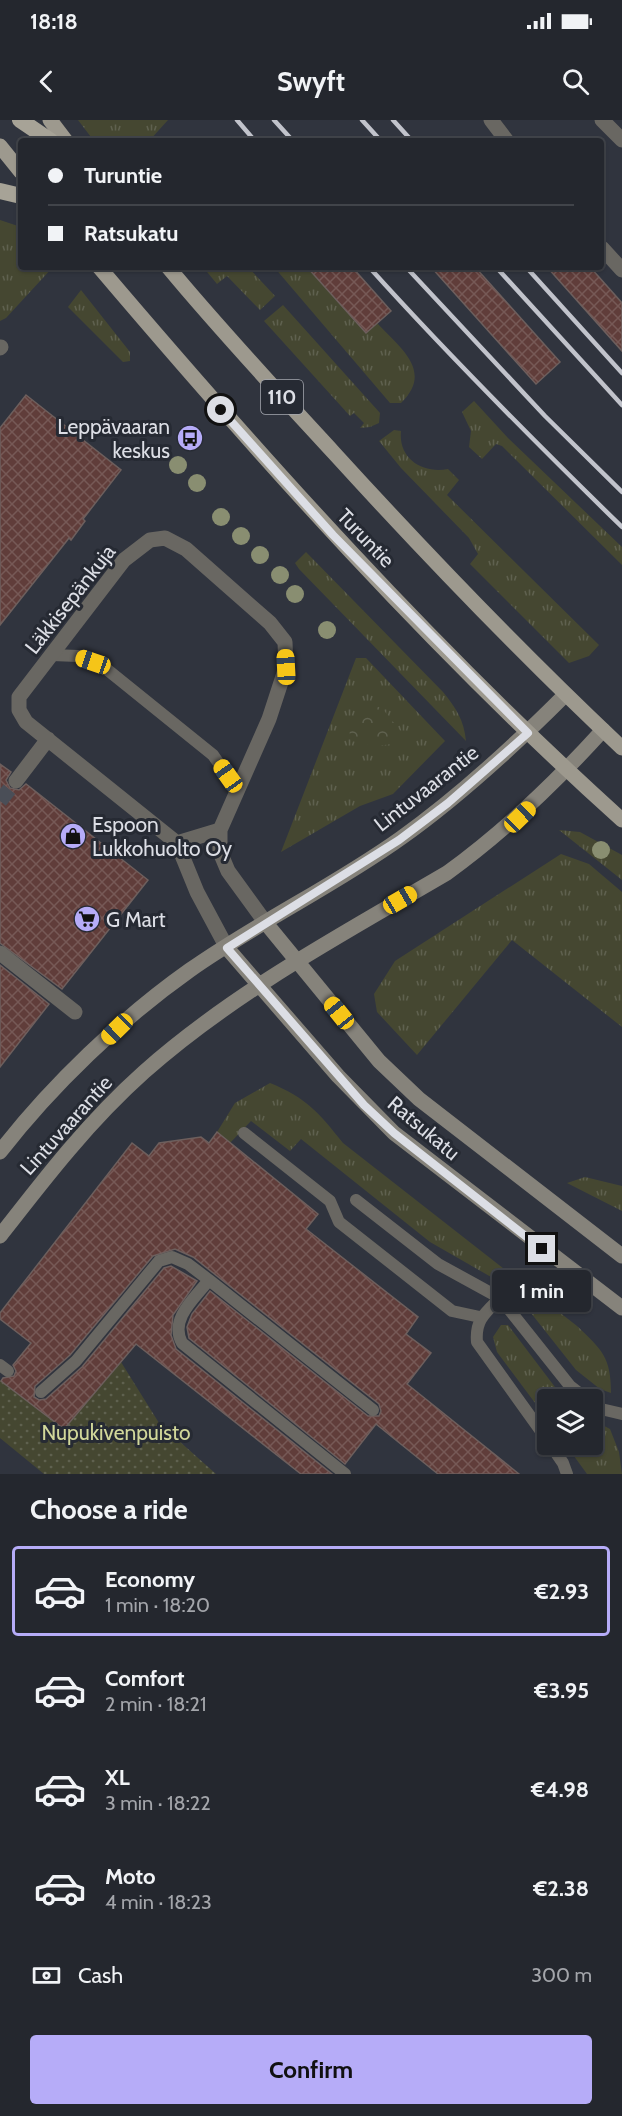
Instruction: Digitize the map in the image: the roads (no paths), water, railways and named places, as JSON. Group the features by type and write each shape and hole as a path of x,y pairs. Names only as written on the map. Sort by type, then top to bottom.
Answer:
{"highway":[{"path":"20,120 47,138"},
{"path":"0,191 18,195"}],"main road":[{"path":"50,120 64,138"},
{"path":"0,146 18,168"},
{"name":"Turuntie","path":"102,270 221,410 333,535 528,733 622,820"},
{"name":"Turuntie","path":"170,270 213,321 399,524 565,695 622,748"},
{"name":"Lintuvaarantie","path":"0,1152 59,1085 117,1029 190,970 399,840 448,803 528,733 565,695"},
{"name":"Lintuvaarantie","path":"0,1236 62,1157 103,1111 208,1019 447,873 520,817 603,730"},
{"name":"Ratsukatu","path":"266,922 380,1061 419,1100 622,1256"},
{"name":"Ratsukatu","path":"227,948 358,1098 394,1133 614,1305 622,1308"}],"street":[{"path":"491,120 505,138"},
{"path":"602,120 622,140"},
{"path":"604,250 622,270"},
{"name":"Läkkisepänkuja","path":"227,948 197,892 177,843 26,723 19,710 19,697 124,560 150,540 165,538 186,549 270,623 285,642 286,667 269,718 220,830 220,852 228,871 266,922"},
{"path":"16,781 48,739"},
{"path":"177,843 220,830"},
{"path":"0,953 75,1012"}],"lane":[{"path":"52,655 78,656 99,663 213,755 237,790"},
{"path":"244,1133 330,1201 339,1222 452,1311 480,1317"},
{"path":"356,1200 438,1264 500,1298 574,1389"},
{"path":"41,1392 76,1361 159,1261 172,1257 188,1264 373,1410"},
{"path":"209,1280 180,1317 177,1334 182,1343 345,1474"},
{"path":"500,1298 480,1317 476,1329 477,1342 537,1426"},
{"path":"603,1409 622,1414"},
{"path":"557,1455 567,1474"}],"tunnel":[{"path":"0,801 16,781"}],"railway":[{"path":"237,120 252,138"},
{"path":"274,120 290,138"},
{"path":"362,120 378,138"},
{"path":"393,120 409,138"},
{"path":"372,270 493,399 622,527"},
{"path":"409,270 545,416 622,492"},
{"path":"499,270 622,405"},
{"path":"529,270 622,373"}],"place":[{"name":"Leppävaaran keskus","path":"190,438"},
{"name":"Espoon Lukkohuolto Oy","path":"73,836"},
{"name":"G Mart","path":"87,919"}],"park label":[{"name":"Nupukivenpuisto","path":"116,1432"}]}
